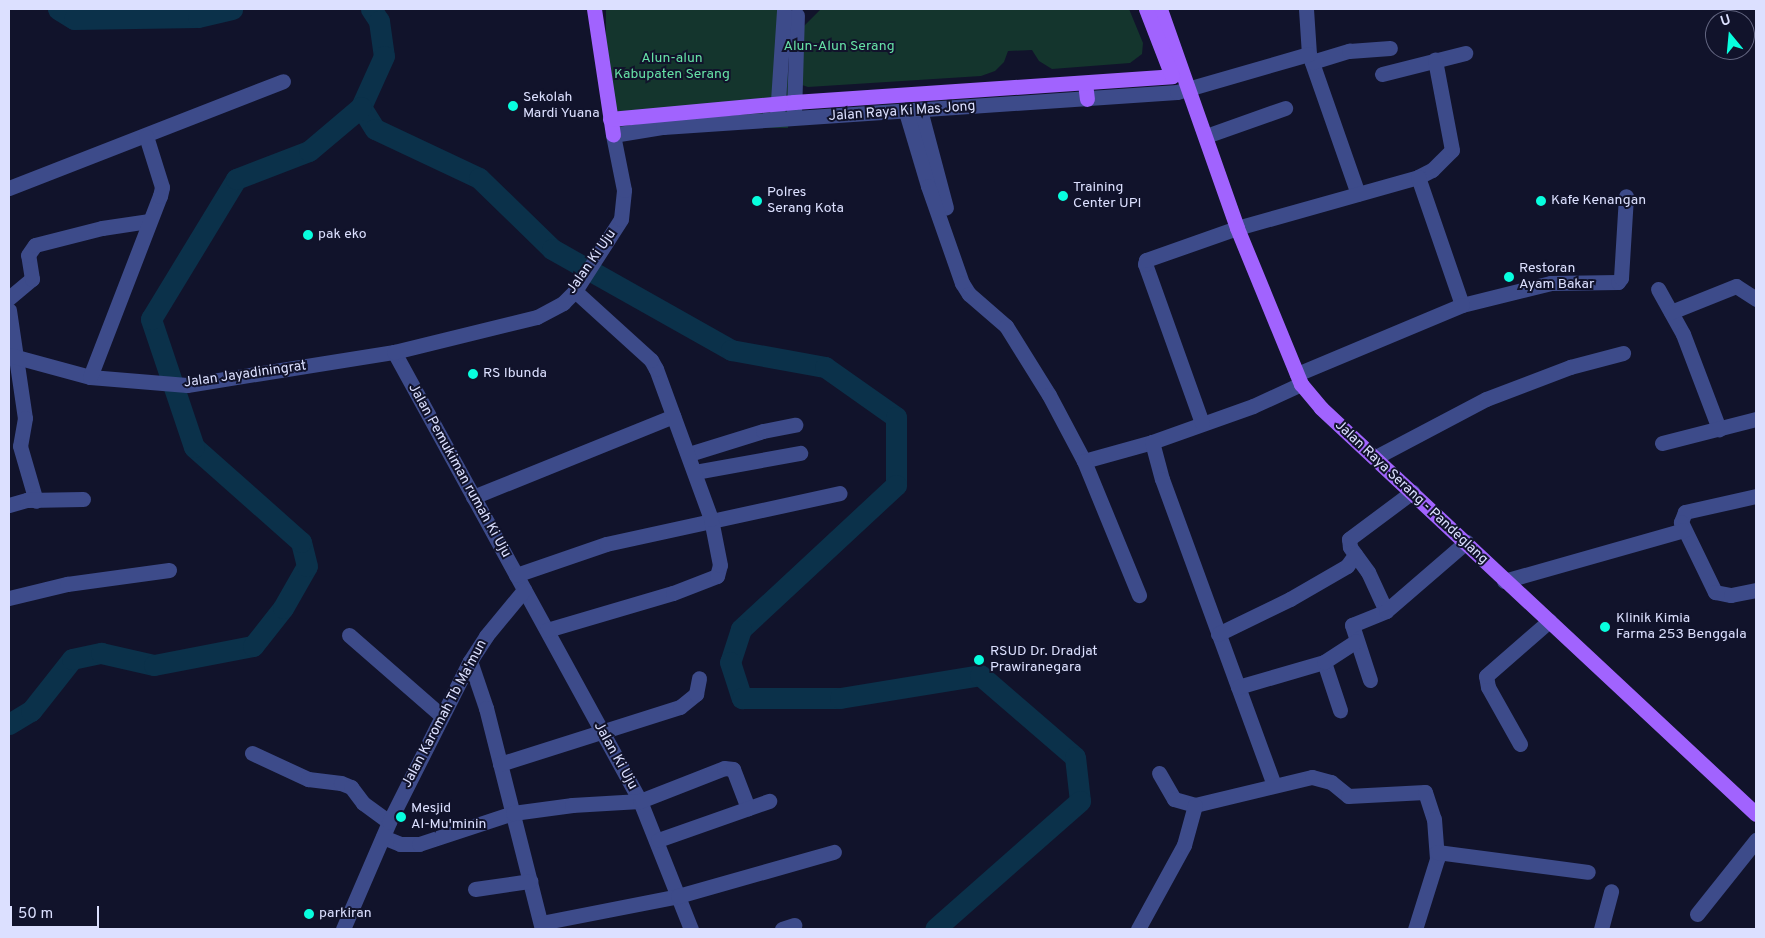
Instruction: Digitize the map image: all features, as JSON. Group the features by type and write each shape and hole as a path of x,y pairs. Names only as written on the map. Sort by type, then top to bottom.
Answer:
{"main road":[{"path":"594,9 613,135"},
{"path":"610,120 794,102 1172,76 1146,9"},
{"name":"Jalan Raya Serang - Pandeglang","path":"1160,9 1191,88 1237,228 1299,379 1321,408 1376,457 1466,542 1504,581 1756,814"},
{"path":"1085,83 1087,99"}],"street":[{"path":"1306,9 1310,58 1358,194"},
{"path":"793,11 794,119"},
{"path":"776,120 793,11"},
{"name":"Jalan Raya Ki Mas Jong","path":"613,135 663,128 1087,99 1191,88 1310,58 1349,51 1390,48"},
{"path":"1382,74 1466,53"},
{"path":"1202,423 1144,262 1237,228 1418,177 1432,170 1452,150 1435,60"},
{"path":"9,188 283,82"},
{"path":"1206,136 1285,108"},
{"path":"913,111 963,264 962,283 969,294 1006,326 1049,395 1084,461 1139,595"},
{"name":"Jalan Ki Uju","path":"394,352 537,317 563,303 578,287 614,233 621,219 624,190 613,135"},
{"path":"90,377 162,188 146,136"},
{"path":"1418,177 1462,305"},
{"path":"1084,461 1152,442 1253,406 1299,379 1462,305 1551,283 1618,282 1621,278 1626,196"},
{"path":"9,298 32,279 28,255 36,246 102,228 149,221"},
{"path":"1671,312 1736,286 1756,299"},
{"path":"547,630 673,594 717,576 720,565 711,519 689,454 651,360 578,287"},
{"path":"1658,288 1671,312 1720,429"},
{"path":"9,310 13,356 25,418 20,446 36,501"},
{"name":"Jalan Jayadiningrat","path":"13,356 90,377 187,385 394,352"},
{"name":"Jalan Pemukiman rumah Ki Uju","path":"394,352 524,590"},
{"path":"1376,457 1486,399 1570,367 1623,354"},
{"path":"474,497 673,416"},
{"path":"1662,443 1756,419"},
{"path":"689,454 763,431 795,426"},
{"path":"1152,442 1162,479 1274,786"},
{"path":"695,472 800,453"},
{"path":"1386,611 1368,572 1355,555 1349,540 1412,492"},
{"path":"516,575 606,544 711,519 840,493"},
{"path":"1756,496 1685,512 1681,522 1716,592 1731,595 1756,590"},
{"path":"9,505 36,501 83,499"},
{"path":"1504,581 1684,530"},
{"path":"1370,680 1352,626 1386,611 1466,542"},
{"path":"1218,634 1290,600 1347,566 1355,555"},
{"path":"9,598 67,584 170,570"},
{"name":"Jalan Ki Uju","path":"524,590 640,801 658,840 692,929"},
{"name":"Jalan Karomah Tb Ma'mun","path":"343,929 389,822 470,661 524,590"},
{"path":"1520,744 1488,687 1486,676 1549,621"},
{"path":"349,635 442,716"},
{"path":"1238,687 1324,662 1356,641"},
{"path":"470,661 500,764 542,926 678,896 834,852"},
{"path":"1324,662 1340,710"},
{"path":"500,764 680,708 696,694 699,678"},
{"path":"252,753 308,779 346,785 368,808 389,822"},
{"path":"383,838 400,844 419,844 513,814 572,805 640,801 728,767 733,769 748,808"},
{"path":"1159,773 1174,798 1195,805 1274,786 1322,778 1348,796 1423,791 1429,799 1437,852 1426,899 1415,929"},
{"path":"658,840 769,800"},
{"path":"1138,929 1184,845 1195,805"},
{"path":"1697,914 1756,840"},
{"path":"1437,852 1588,872"},
{"path":"475,889 530,881"},
{"path":"1601,929 1611,891"}],"green space":[{"name":"Alun-alun Kabupaten Serang","path":"606,9 788,9 788,128 606,128"},
{"name":"Alun-Alun Serang","path":"821,9 1129,9 1143,43 1142,54 1130,63 1052,69 1039,61 1032,50 1008,51 1004,62 995,71 981,76 808,87 802,85 802,28"}],"waterway":[{"path":"58,9 74,19 198,17 232,9"},
{"path":"371,9 379,21 384,56 361,107 375,129 479,178 552,249 731,350 825,367 896,417 896,485 741,629 730,662 742,698 840,698 980,675 1075,757 1080,801 935,929"},
{"path":"9,724 31,711 72,659 101,653 154,665 253,646 283,608 307,566 301,542 194,447 151,319 236,179 309,151 361,107"}],"place":[{"name":"Sekolah Mardi Yuana","path":"513,106"},
{"name":"Training Center UPI","path":"1063,196"},
{"name":"Polres Serang Kota","path":"757,201"},
{"name":"Kafe Kenangan","path":"1541,201"},
{"name":"pak eko","path":"308,235"},
{"name":"Restoran Ayam Bakar","path":"1509,277"},
{"name":"RS Ibunda","path":"473,374"},
{"name":"Klinik Kimia Farma 253 Benggala","path":"1605,627"},
{"name":"RSUD Dr. Dradjat Prawiranegara","path":"979,660"},
{"name":"Mesjid Al-Mu'minin","path":"401,817"},
{"name":"parkiran","path":"309,914"}]}
